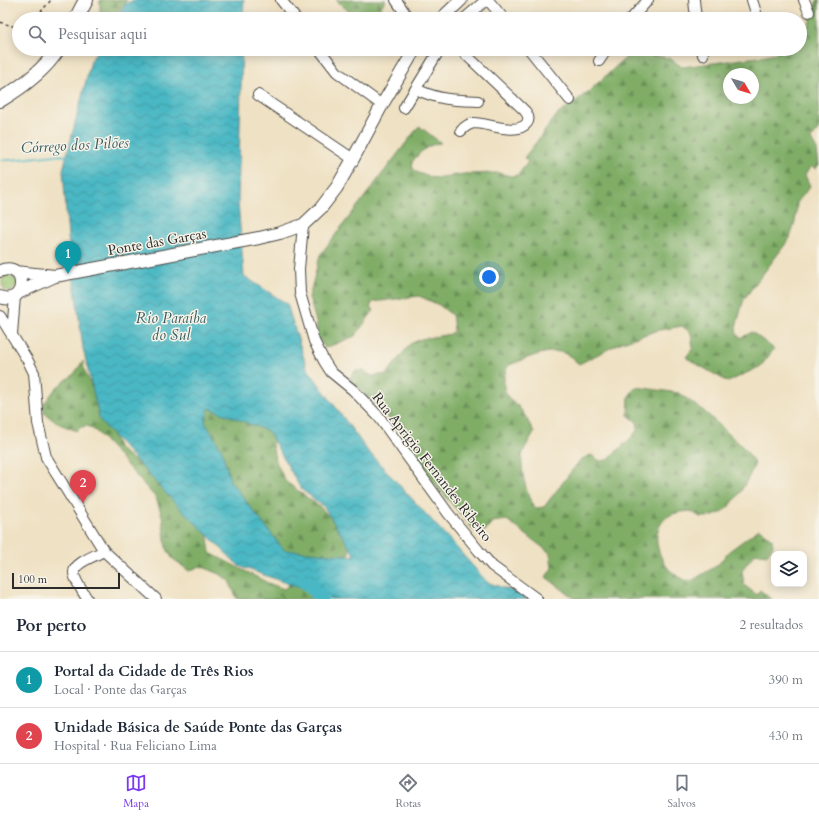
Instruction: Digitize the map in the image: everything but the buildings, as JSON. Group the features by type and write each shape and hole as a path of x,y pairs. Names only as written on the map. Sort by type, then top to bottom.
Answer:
{"highway":[{"path":"80,12 86,0"},
{"path":"0,100 12,93 34,76 54,56"}],"main road":[{"path":"448,12 461,0"},
{"path":"304,225 321,208 337,187 411,56"},
{"name":"Ponte das Garças","path":"57,275 259,238 304,225"},
{"path":"0,271 6,269 15,272 57,275"},
{"path":"15,272 21,279 21,289 17,294"},
{"path":"0,297 6,298 17,294 57,275"}],"street":[{"path":"281,0 290,12"},
{"path":"396,0 404,12"},
{"path":"472,12 487,0 498,12"},
{"path":"637,12 648,0"},
{"path":"694,0 695,12"},
{"path":"752,0 756,12"},
{"path":"804,0 808,12"},
{"path":"324,56 337,72 382,105"},
{"path":"404,108 436,56"},
{"path":"461,131 468,124 475,123 514,129 522,127 526,124 528,119 528,115 525,111 467,56"},
{"path":"535,56 570,100"},
{"path":"599,61 602,56"},
{"path":"416,89 428,95 445,100 478,101"},
{"path":"258,95 354,159"},
{"name":"Rua Aprigio Fernandes Ribeiro","path":"304,225 299,269 300,293 314,342 324,361 331,372 353,390 379,417 448,513 492,566 537,599"},
{"path":"12,334 17,294"},
{"path":"0,316 34,373 38,423 46,457 104,551 156,599"},
{"path":"88,599 75,578 74,570 82,562 104,551"}],"path":[{"path":"41,12 51,0"},
{"path":"0,22 12,26"}],"green space":[{"path":"100,0 127,0 118,12 100,12"},
{"path":"336,0 386,0 380,8 382,12 350,12"},
{"path":"817,0 819,0 819,129 811,139 817,150 819,165 815,169 811,166 805,175 810,186 797,203 795,222 790,238 744,299 736,327 737,335 741,338 752,332 774,349 761,366 728,382 686,357 693,348 691,333 682,326 659,330 622,342 579,364 568,355 560,352 538,355 509,365 504,378 508,397 521,410 534,432 523,452 522,463 527,492 536,508 544,507 580,460 591,455 600,461 607,460 631,438 638,429 637,422 628,415 629,396 636,387 679,393 705,412 745,449 755,464 739,494 723,512 712,516 700,517 691,511 674,514 665,519 658,530 657,537 657,544 661,557 672,572 685,581 693,580 718,565 728,552 759,529 772,539 773,546 767,555 755,553 742,570 744,585 757,595 760,590 771,599 575,599 546,577 552,568 550,553 507,520 492,522 485,531 478,532 473,529 423,470 400,431 349,379 355,371 363,370 372,376 387,374 410,344 421,339 451,334 454,330 452,315 439,305 419,296 373,302 370,307 374,310 355,336 325,348 317,337 317,325 309,297 320,255 419,126 441,143 432,145 425,149 412,162 413,169 418,173 434,178 464,174 499,173 511,176 518,175 528,162 524,158 557,115 588,92 628,56 659,56 669,58 682,67 762,56 807,56 807,28"},
{"path":"8,275 19,282 11,292 4,289 2,285 3,279"},
{"path":"83,361 84,369 119,449 166,485 206,522 210,553 268,583 284,589 288,585 303,586 324,599 237,599 229,581 220,574 200,566 189,571 172,558 166,547 162,516 156,498 97,432 88,426 81,427 77,431 57,423 44,413 43,405 56,388 74,374"},
{"path":"196,392 279,435 272,444 275,459 285,481 320,507 347,534 350,557 292,561 225,496"}],"water":[{"path":"134,0 244,0 243,12 120,12 125,4"},
{"name":"Rio Paraíba do Sul","path":"94,56 242,56 238,202 244,276 287,304 307,368 367,450 487,582 520,594 528,599 331,599 239,566 173,501 100,421 83,348 68,237 63,170 91,61","holes":["209,408 268,431 301,489 324,507 355,556 284,550 230,481 222,450 205,422"]}],"waterway":[{"name":"Córrego dos Pilões","path":"0,160 56,155 68,156"},
{"name":"Rio Paraíba do Sul","path":"303,581 322,599"}],"place":[{"name":"Portal da Cidade de Três Rios","path":"68,274"},
{"name":"Unidade Básica de Saúde Ponte das Garças","path":"83,503"}]}
